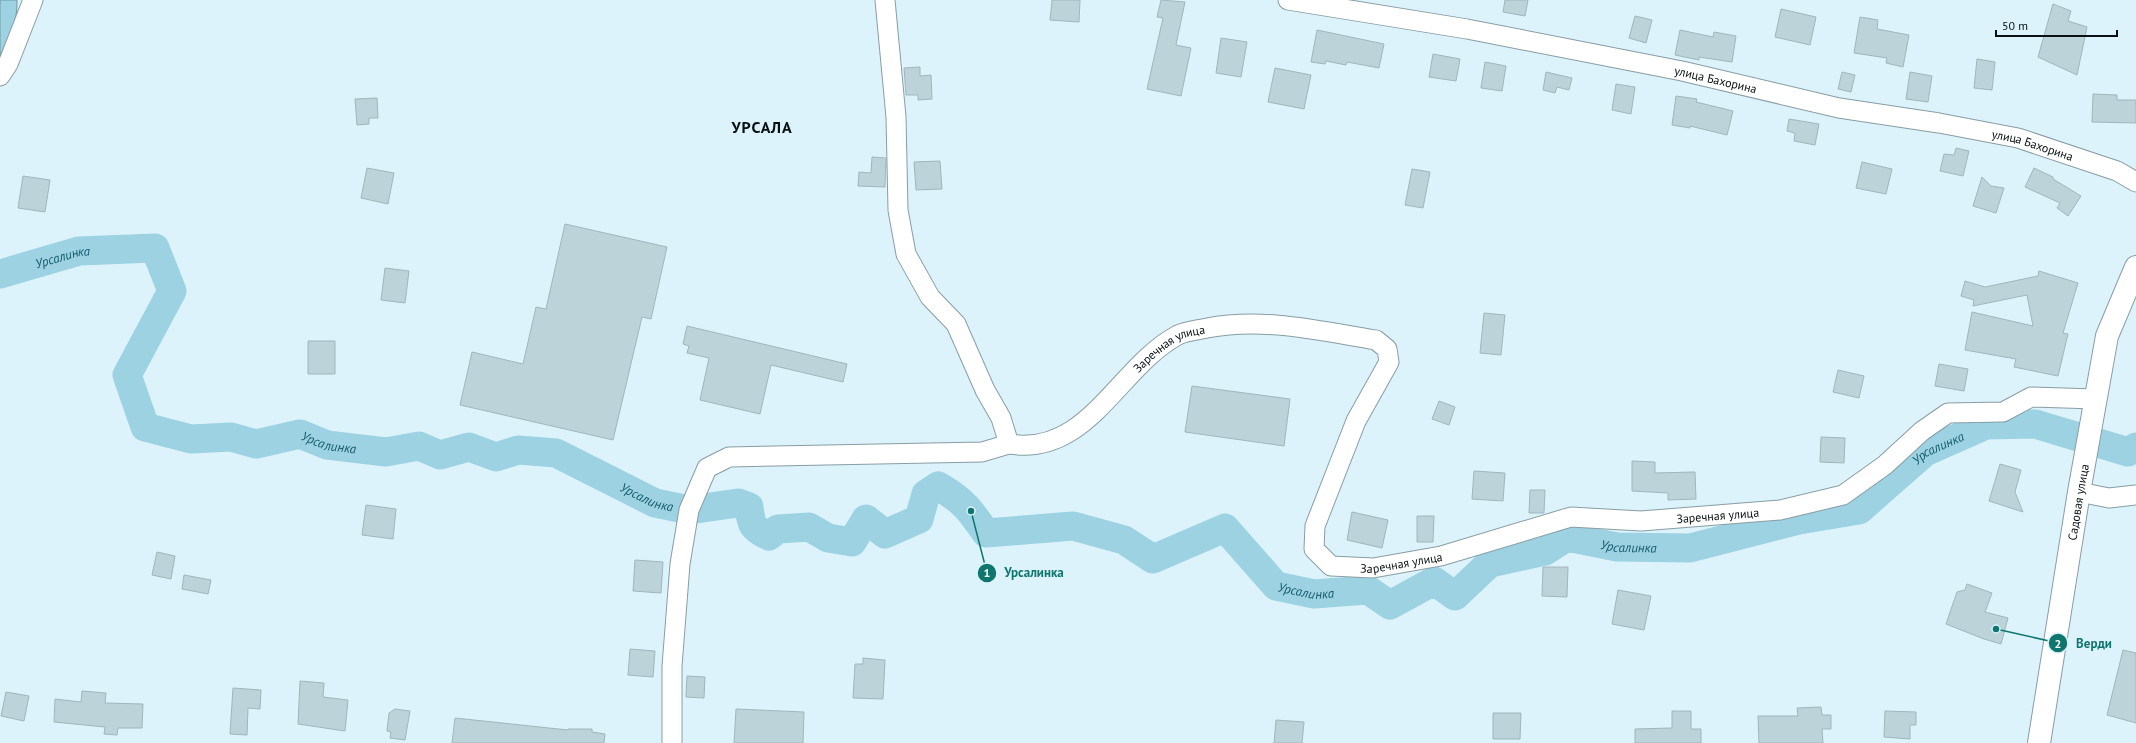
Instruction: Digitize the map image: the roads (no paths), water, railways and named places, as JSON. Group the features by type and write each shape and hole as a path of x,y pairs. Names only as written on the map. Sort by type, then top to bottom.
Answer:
{"street":[{"path":"0,76 8,64 33,0"},
{"path":"672,743 672,666 680,564 689,510 707,468 730,457 982,452 1009,444 1001,418 985,390 956,324 930,297 906,254 898,210 896,117 884,0"},
{"name":"улица Бахорина","path":"1288,0 1467,29 1682,72 1839,108 1938,123 2018,138 2117,172 2136,182"},
{"name":"Садовая улица","path":"2039,743 2079,492 2107,336 2136,267"},
{"name":"Заречная улица","path":"1009,444 1022,446 1050,443 1086,422 1150,356 1179,335 1230,323 1275,323 1376,340 1387,349 1389,362 1356,421 1315,526 1314,550 1331,566 1373,568 1441,556 1571,516 1641,521 1780,510 1843,495 1885,465 1922,431 1948,413 2003,412 2031,397 2096,399"},
{"path":"2079,492 2109,498 2136,495"}],"water":[{"path":"0,0 17,0 17,7 13,29 0,55"}],"waterway":[{"name":"Урсалинка","path":"0,274 79,251 155,248 172,291 127,375 145,427 191,439 231,437 256,444 300,434 327,445 386,452 419,446 440,455 469,447 496,457 518,450 556,453 655,503 689,510 738,503 749,507 753,525 759,531 769,536 778,529 809,527 828,538 852,542 866,519 885,534 919,519 926,494 938,486 960,501 986,533 1073,526 1124,540 1153,559 1225,528 1276,586 1314,594 1368,590 1390,605 1434,581 1455,596 1490,563 1545,551 1567,537 1617,547 1690,548 1799,520 1859,510 1925,452 1986,425 2035,424 2128,452 2136,447"}],"place":[{"name":"Урсалинка","path":"971,511"},
{"name":"Верди","path":"1996,629"}],"district":[{"name":"УРСАЛА","path":"762,127"}]}
